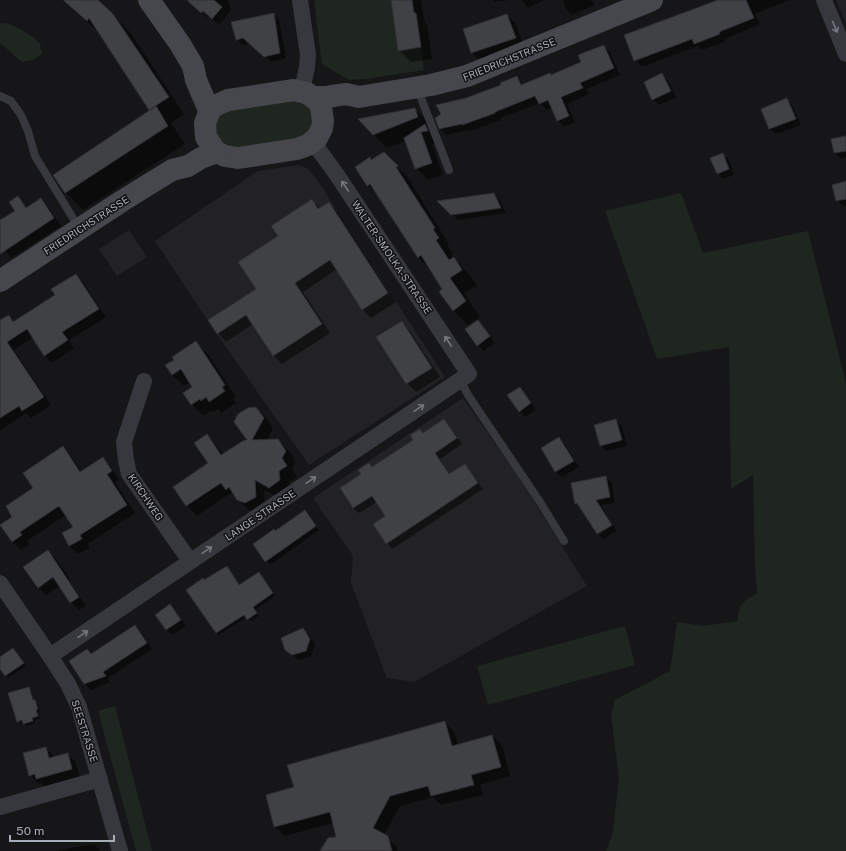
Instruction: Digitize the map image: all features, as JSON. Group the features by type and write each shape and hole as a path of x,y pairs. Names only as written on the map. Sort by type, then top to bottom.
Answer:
{"main road":[{"path":"149,0 180,44 193,66 196,80 208,103 206,137 209,144 217,152 225,156 238,158 296,149 313,142 320,133 323,120 321,107 308,94"},
{"name":"FRIEDRICHSTRASSE","path":"172,170 181,155 196,143 212,107 229,99 289,90 326,98 346,94 359,97 419,87 460,78 483,70 652,0"},
{"path":"193,66 205,74 229,99"},
{"name":"FRIEDRICHSTRASSE","path":"323,120 331,112 351,104 359,97"},
{"name":"FRIEDRICHSTRASSE","path":"0,282 80,228 172,170 188,166 201,158 217,152"}],"street":[{"path":"300,0 308,55 308,94"},
{"path":"824,0 846,54"},
{"name":"WALTER-SMOLKA-STRASSE","path":"313,142 337,175 465,377"},
{"name":"LANGE STRASSE","path":"50,656 465,377"},
{"name":"KIRCHWEG","path":"144,381 124,442 129,474 190,561"},
{"name":"SEESTRASSE","path":"0,583 68,684 79,707 120,851"},
{"path":"0,807 100,779"}],"lane":[{"path":"419,87 421,98 449,170"},
{"path":"0,96 11,102 21,115 28,131 35,156 80,228"},
{"name":"WALTER-SMOLKA-STRASSE","path":"465,377 468,395 540,502 564,541"}],"shaded area":[{"path":"314,0 391,0 398,50 421,47 424,70 366,79 349,80 322,64"},
{"path":"836,0 846,0 846,24"},
{"path":"6,23 29,34 41,44 42,54 33,60 22,62 0,43 0,24"},
{"path":"300,99 312,109 314,125 303,138 235,150 224,148 212,124 220,112"},
{"path":"299,165 307,168 316,178 445,377 309,465 216,333 155,241 258,171"},
{"path":"681,193 703,253 808,231 846,383 846,851 606,851 613,832 619,777 611,715 615,700 670,671 677,622 703,626 738,621 740,607 749,598 757,593 753,475 731,489 729,347 657,359 605,211"},
{"path":"129,230 147,257 117,276 99,249"},
{"path":"463,398 518,476 587,586 414,682 387,678 351,583 353,556 313,498"},
{"path":"625,626 635,665 488,705 477,666"},
{"path":"115,706 152,851 136,851 98,711"}],"building":[{"path":"63,0 98,0 113,14 169,97 149,110 89,18 87,21"},
{"path":"187,0 214,0 222,7 212,19 203,11 201,13"},
{"path":"391,0 412,0 414,13 416,13 421,47 398,51"},
{"path":"718,0 746,0 754,18 694,44 692,39 634,61 624,35"},
{"path":"274,13 280,53 264,57 243,38 236,40 231,22"},
{"path":"507,14 516,38 471,53 463,29"},
{"path":"604,45 614,68 580,83 583,88 561,97 569,116 557,121 548,100 539,104 535,96 462,125 439,129 435,118 441,114 436,105 466,98 501,85 500,83 517,76 521,85 550,73 551,75 581,62 578,55"},
{"path":"662,73 671,91 652,100 644,82"},
{"path":"787,98 796,119 769,129 761,109"},
{"path":"156,106 168,126 65,193 53,175"},
{"path":"415,108 418,117 373,135 358,119"},
{"path":"425,124 428,131 421,132 432,163 415,169 404,138"},
{"path":"846,136 846,151 834,153 831,139"},
{"path":"384,152 398,166 396,167 435,228 433,229 439,238 436,240 449,260 454,257 462,270 450,278 466,301 453,311 439,292 442,289 421,255 418,258 370,184 367,186 355,167 370,157 371,160"},
{"path":"723,153 729,169 717,174 710,158"},
{"path":"846,181 846,199 836,201 832,185"},
{"path":"494,193 501,208 451,215 437,201"},
{"path":"18,196 26,208 41,198 54,218 0,254 0,220 15,211 9,202"},
{"path":"312,199 318,209 329,202 388,293 362,310 330,260 295,283 322,324 273,356 246,315 217,334 208,320 256,289 238,262 278,236 271,226"},
{"path":"76,274 99,309 62,332 68,340 44,356 27,329 7,342 44,397 22,411 19,406 0,418 0,320 9,315 13,322 55,295 51,289"},
{"path":"478,320 490,336 477,346 465,329"},
{"path":"402,321 432,368 406,384 376,337"},
{"path":"196,341 225,385 222,387 225,391 209,402 206,397 191,405 183,393 192,387 181,369 172,375 165,365 174,360 172,357"},
{"path":"520,387 531,403 519,412 507,395"},
{"path":"256,407 264,418 252,440 278,439 286,451 282,458 287,466 279,471 280,480 269,488 255,480 256,497 245,503 237,500 229,487 226,490 221,483 186,506 173,487 208,463 194,443 207,434 221,455 247,440 234,422 238,414 248,408"},
{"path":"444,419 457,438 435,453 449,474 465,464 478,483 386,544 373,524 385,516 372,496 353,508 340,488 361,474 358,470 369,463 372,467 413,440 410,435 420,429 423,433"},
{"path":"616,419 622,440 600,446 594,425"},
{"path":"559,437 574,461 555,472 541,448"},
{"path":"63,446 80,472 103,457 112,471 107,474 127,505 80,535 82,539 69,546 62,533 73,527 59,506 20,532 22,535 12,542 0,525 12,517 6,506 33,488 23,473"},
{"path":"606,476 610,497 596,500 612,525 597,534 577,503 575,504 571,483"},
{"path":"305,510 316,526 265,562 253,544"},
{"path":"48,550 79,597 70,603 53,577 38,588 23,567"},
{"path":"227,566 239,585 259,572 273,593 253,607 257,613 247,620 244,615 216,633 186,590 203,578 204,580"},
{"path":"170,604 181,620 166,630 155,615"},
{"path":"135,625 147,643 103,672 106,676 84,684 69,661 87,649 91,654"},
{"path":"303,628 310,639 306,651 292,655 285,650 281,638"},
{"path":"13,648 24,663 5,676 0,669 0,657"},
{"path":"29,687 33,700 35,700 38,709 36,710 38,716 32,718 33,721 23,724 22,720 17,722 8,693"},
{"path":"445,721 452,746 492,735 501,767 471,775 474,785 431,796 428,786 390,796 373,828 388,836 392,851 320,851 328,838 336,837 330,812 274,827 266,795 294,787 287,765"},
{"path":"46,747 49,758 68,753 72,769 36,779 35,774 29,776 23,753"}]}
